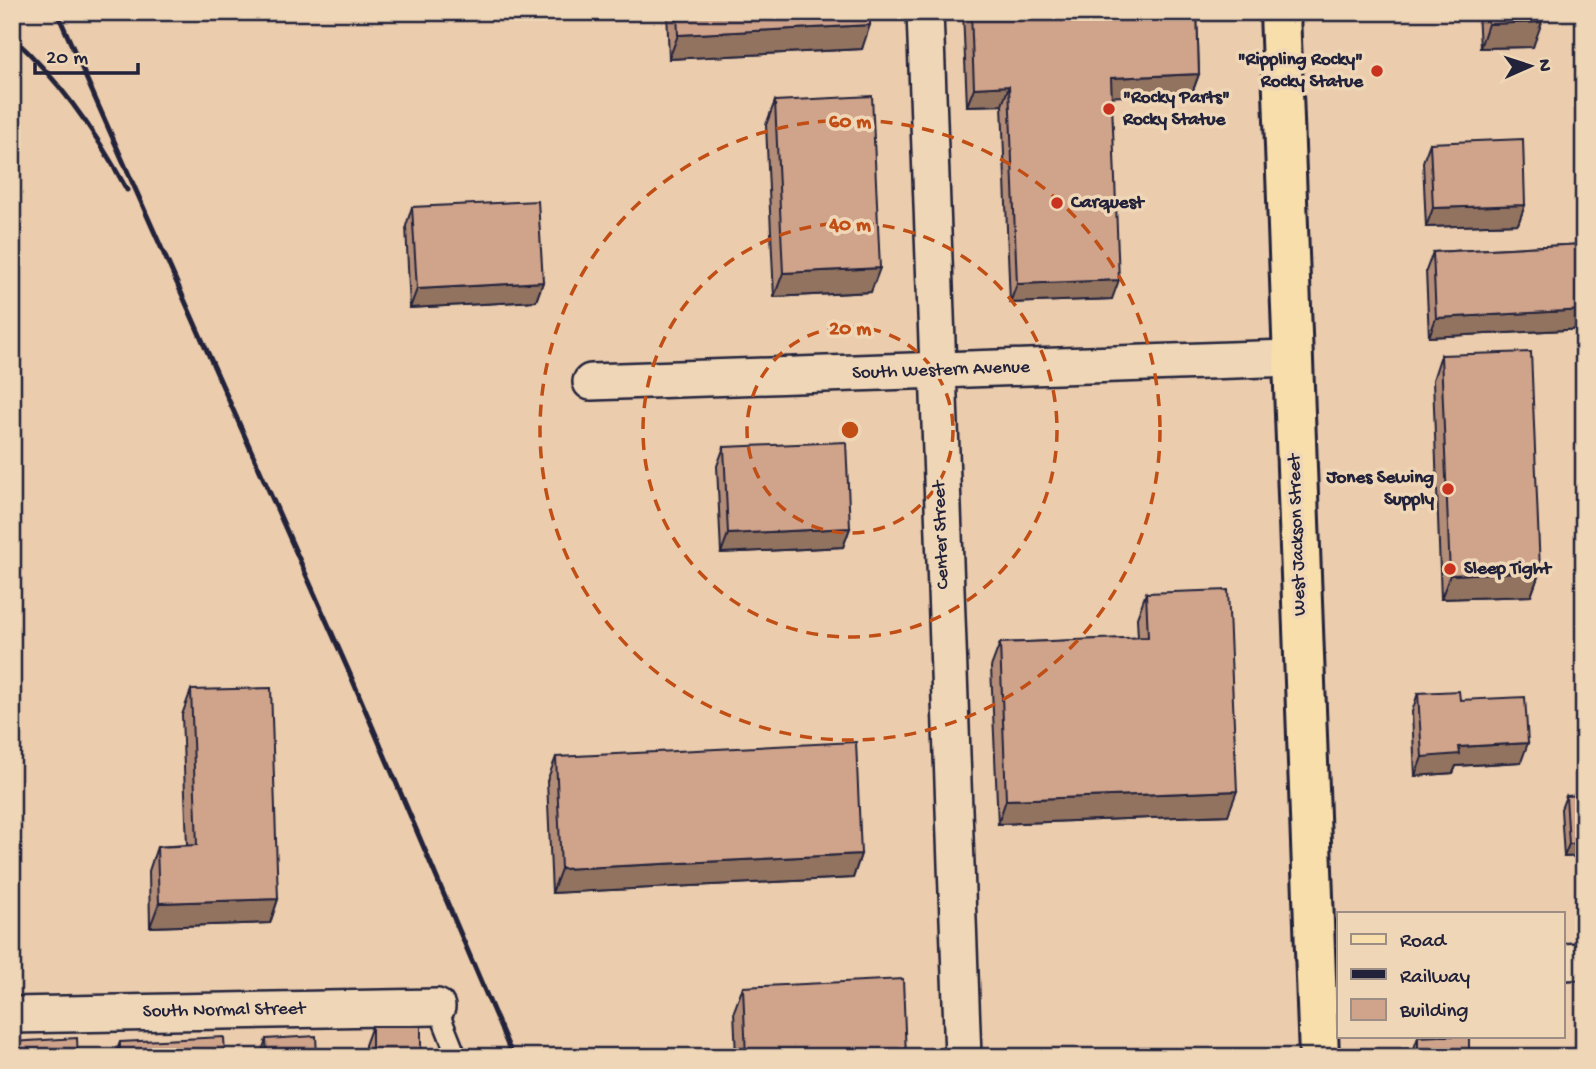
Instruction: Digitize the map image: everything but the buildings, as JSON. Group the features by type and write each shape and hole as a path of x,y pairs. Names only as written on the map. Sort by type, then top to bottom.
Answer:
{"main road":[{"name":"West Jackson Street","path":"1280,12 1291,358 1327,972 1320,1057"}],"street":[{"name":"Center Street","path":"925,12 963,1057"},
{"name":"South Western Avenue","path":"591,382 1291,358"},
{"path":"1564,962 1584,961"},
{"name":"South Normal Street","path":"12,1015 437,1007"}],"lane":[{"path":"437,1007 457,1057"}],"railway":[{"path":"57,12 350,674 513,1057"},
{"path":"12,37 62,90 103,149 127,190"}],"place":[{"name":"\"Rippling Rocky\" Rocky Statue","path":"1377,71"},
{"name":"\"Rocky Parts\" Rocky Statue","path":"1109,109"},
{"name":"Carquest","path":"1057,203"},
{"name":"Jones Sewing Supply","path":"1448,489"},
{"name":"Sleep Tight","path":"1450,569"}]}
